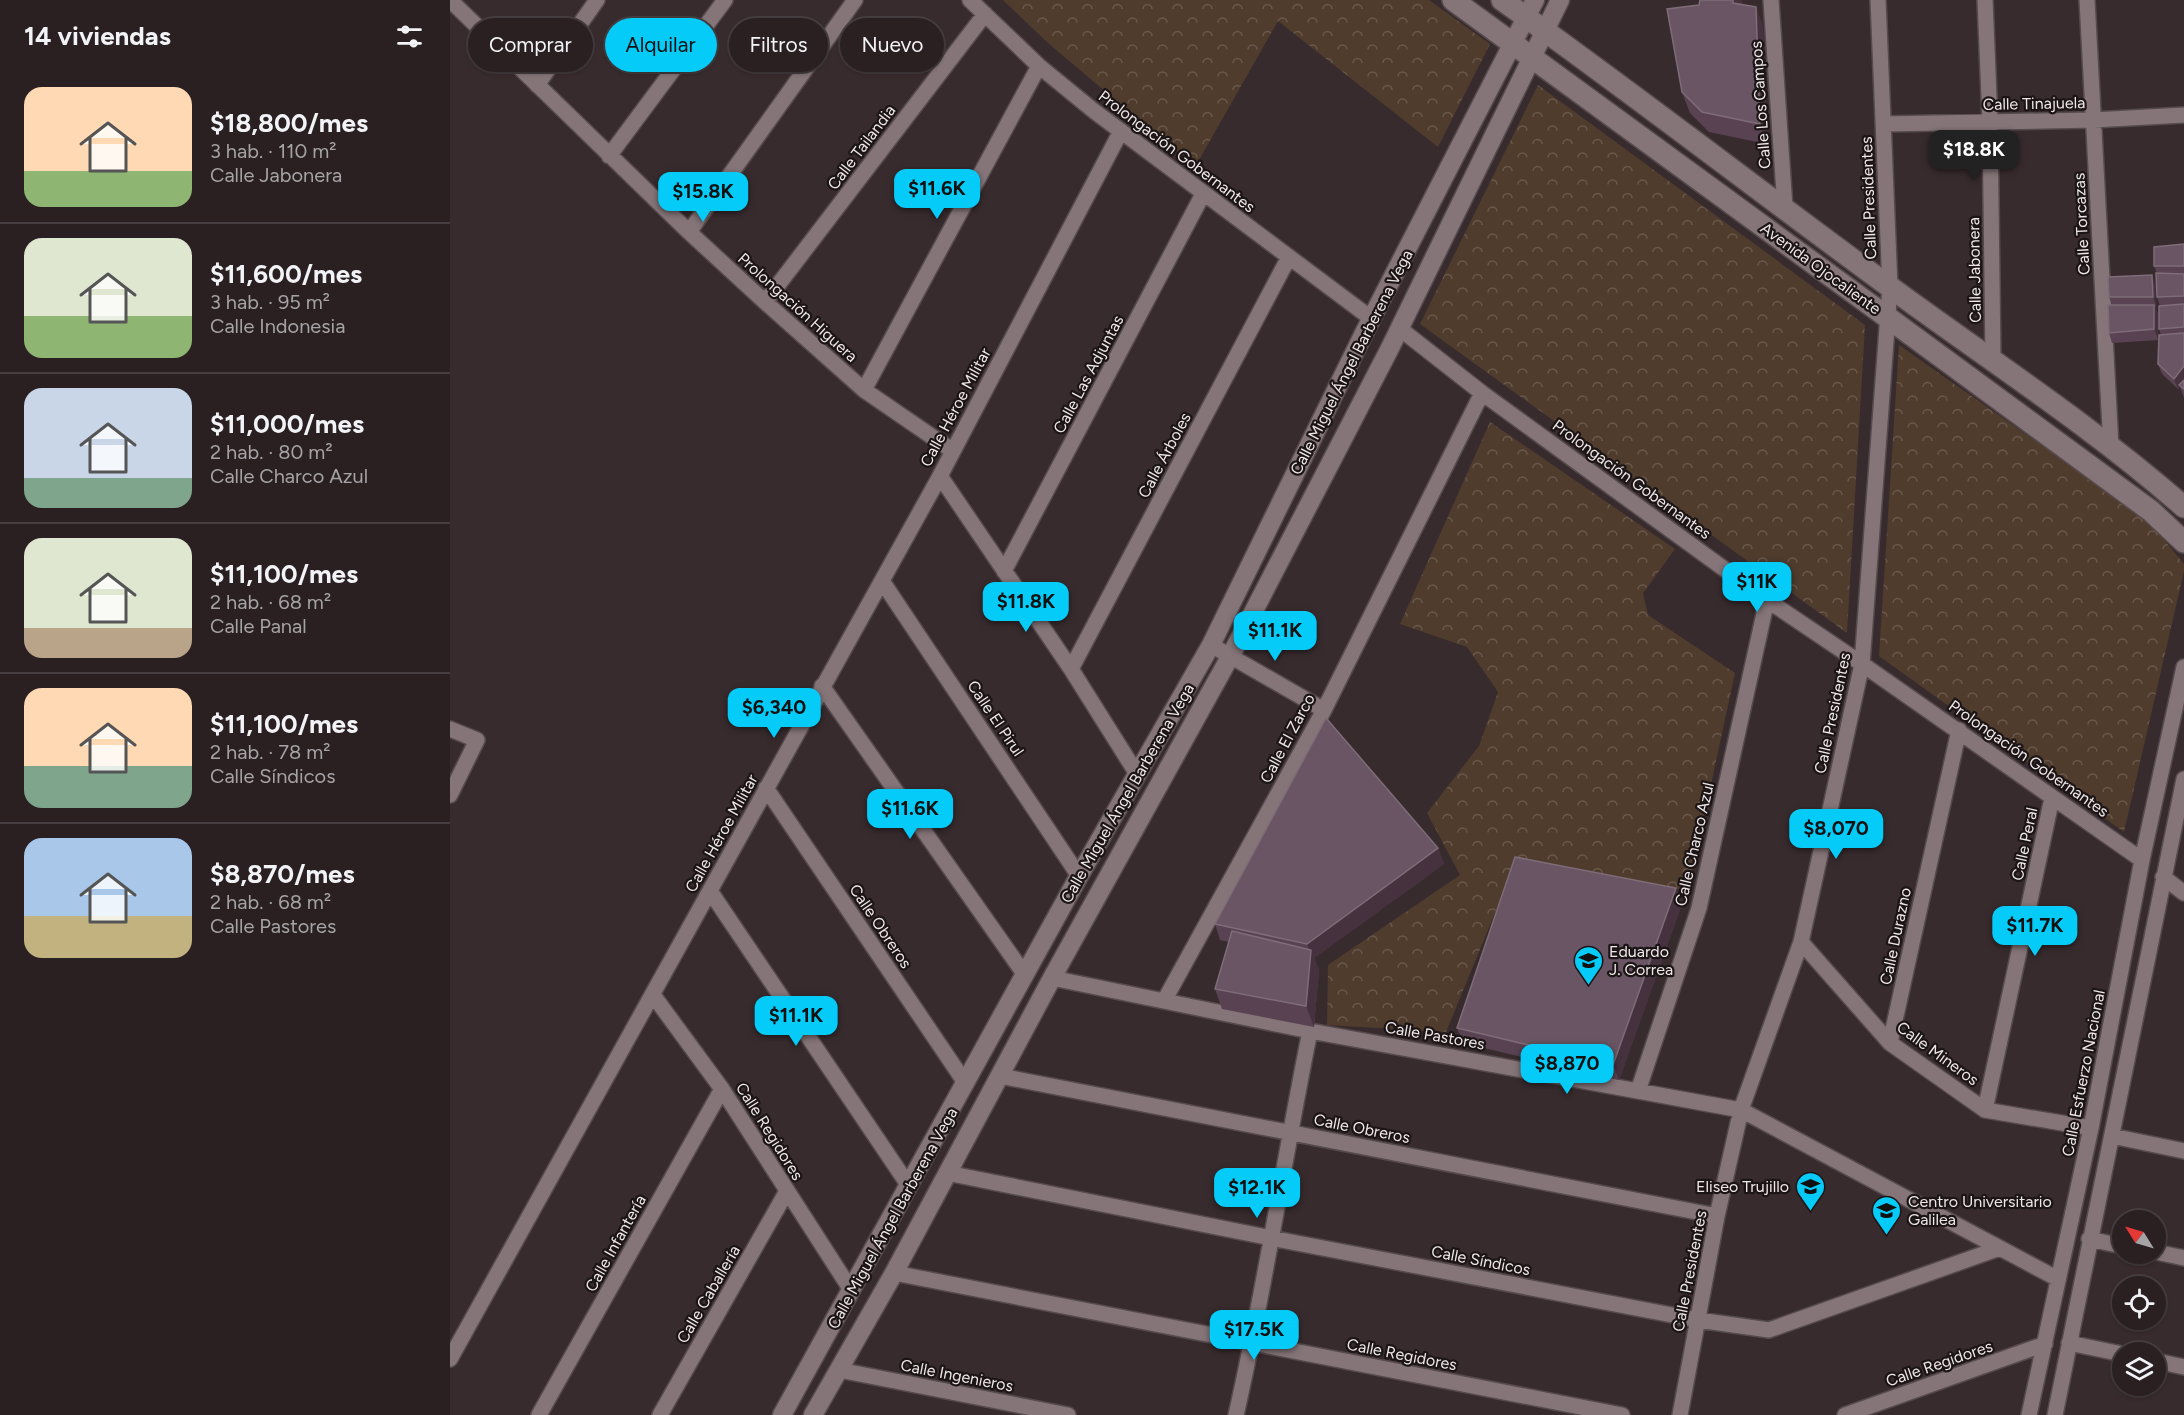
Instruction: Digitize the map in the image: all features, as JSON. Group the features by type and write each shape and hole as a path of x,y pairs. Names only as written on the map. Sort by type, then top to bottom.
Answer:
{"main road":[{"name":"Avenida Ojocaliente","path":"1453,0 1887,316 2151,512 2184,542"},
{"name":"Avenida Ojocaliente","path":"1504,1 1531,9 1545,31 2110,447 2184,507"}],"street":[{"path":"537,84 597,0"},
{"path":"609,156 725,0"},
{"path":"689,232 855,0"},
{"name":"Prolongación Gobernantes","path":"970,0 1039,66 1203,194 1372,319"},
{"name":"Calle Miguel Ángel Barberena Vega","path":"813,1415 894,1273 1052,978 1231,655 1399,328 1560,0"},
{"name":"Calle Los Campos","path":"1771,0 1785,207"},
{"name":"Calle Presidentes","path":"1680,1415 1717,1216 1741,1110 1801,942 1862,663 1890,287 1878,0"},
{"name":"Calle Jabonera","path":"1985,0 1990,121 1993,360"},
{"name":"Calle Torcazas","path":"2087,0 2110,447"},
{"name":"Prolongación Higuera","path":"457,3 609,156 765,302 864,390 952,451"},
{"name":"Calle Miguel Ángel Barberena Vega","path":"782,1415 1079,876 1211,645 1372,319 1531,9"},
{"name":"Calle Tailandia","path":"765,302 985,14"},
{"path":"864,390 1039,66"},
{"name":"Calle Tinajuela","path":"1884,124 2093,120 2184,115"},
{"name":"Calle Héroe Militar","path":"450,1359 940,476 1121,131"},
{"name":"Calle Las Adjuntas","path":"1004,571 1203,194"},
{"name":"Calle Árboles","path":"1071,669 1288,257"},
{"name":"Prolongación Gobernantes","path":"1399,328 1482,393 1767,600 1959,730 2142,860"},
{"name":"Calle El Zarco","path":"1164,1000 1324,710 1482,393"},
{"path":"940,476 1071,669 1137,774"},
{"name":"Calle El Pirul","path":"882,581 1079,876"},
{"name":"Calle Charco Azul","path":"1638,1091 1699,909 1767,600"},
{"path":"1211,645 1324,710"},
{"name":"Calle Esfuerzo Nacional","path":"2029,1415 2091,1128 2142,860 2184,667"},
{"path":"822,686 1025,975"},
{"path":"450,729 477,740 450,795"},
{"name":"Calle Durazno","path":"1890,1043 1959,730"},
{"path":"2055,1415 2184,779"},
{"name":"Calle Obreros","path":"766,788 966,1084"},
{"name":"Calle Peral","path":"1985,1110 2052,798"},
{"path":"2163,877 2184,893"},
{"path":"710,891 909,1186"},
{"name":"Calle Mineros","path":"1801,942 1890,1043 1985,1110 2091,1128"},
{"name":"Calle Pastores","path":"1052,978 1310,1031 1741,1110 2058,1279"},
{"name":"Calle Regidores","path":"653,995 722,1089 851,1290"},
{"path":"1236,1415 1252,1344 1289,1132 1310,1031"},
{"name":"Calle Obreros","path":"1000,1076 1717,1216"},
{"name":"Calle Infantería","path":"539,1415 722,1089"},
{"path":"2112,1136 2184,1151"},
{"name":"Calle Síndicos","path":"947,1173 1698,1320 1769,1330 2001,1248"},
{"name":"Calle Caballería","path":"660,1415 787,1191"},
{"path":"2090,1239 2112,1244"},
{"path":"2166,1254 2184,1258"},
{"name":"Calle Regidores","path":"894,1273 1622,1415"},
{"path":"2069,1343 2112,1352"},
{"name":"Calle Regidores","path":"1845,1415 2045,1344"},
{"path":"2166,1363 2184,1367"},
{"name":"Calle Ingenieros","path":"839,1370 1068,1415"}],"green space":[{"path":"1003,0 1429,0 1490,44 1438,147 1278,21 1195,167 1048,43"},
{"path":"1538,85 1865,325 1847,633 1420,324"},
{"path":"1899,345 2148,520 2184,564 2124,832 1879,656"},
{"path":"1490,422 1675,549 1643,593 1648,615 1735,673 1688,891 1516,862 1446,1032 1327,1025 1328,965 1460,875 1427,813 1479,746 1498,692 1467,647 1400,624"}],"building":[{"path":"1700,0 1733,0 1733,3 1756,7 1760,124 1702,112 1682,92 1667,9 1699,5"},
{"path":"2184,244 2184,266 2154,266 2154,247"},
{"path":"2156,273 2184,274 2184,296 2157,297"},
{"path":"2152,275 2153,297 2109,297 2108,277"},
{"path":"2184,304 2184,327 2159,329 2159,306"},
{"path":"2108,305 2154,305 2154,329 2109,333"},
{"path":"2184,333 2184,366 2174,379 2158,364 2159,335"},
{"path":"1326,718 1438,848 1307,944 1215,924"},
{"path":"1515,857 1676,888 1613,1065 1457,1028"},
{"path":"1232,931 1311,950 1306,1006 1215,989"}],"place":[{"name":"Eduardo J. Correa","path":"1588,986"},
{"name":"Eliseo Trujillo","path":"1810,1212"},
{"name":"Centro Universitario Galilea","path":"1887,1236"}]}
